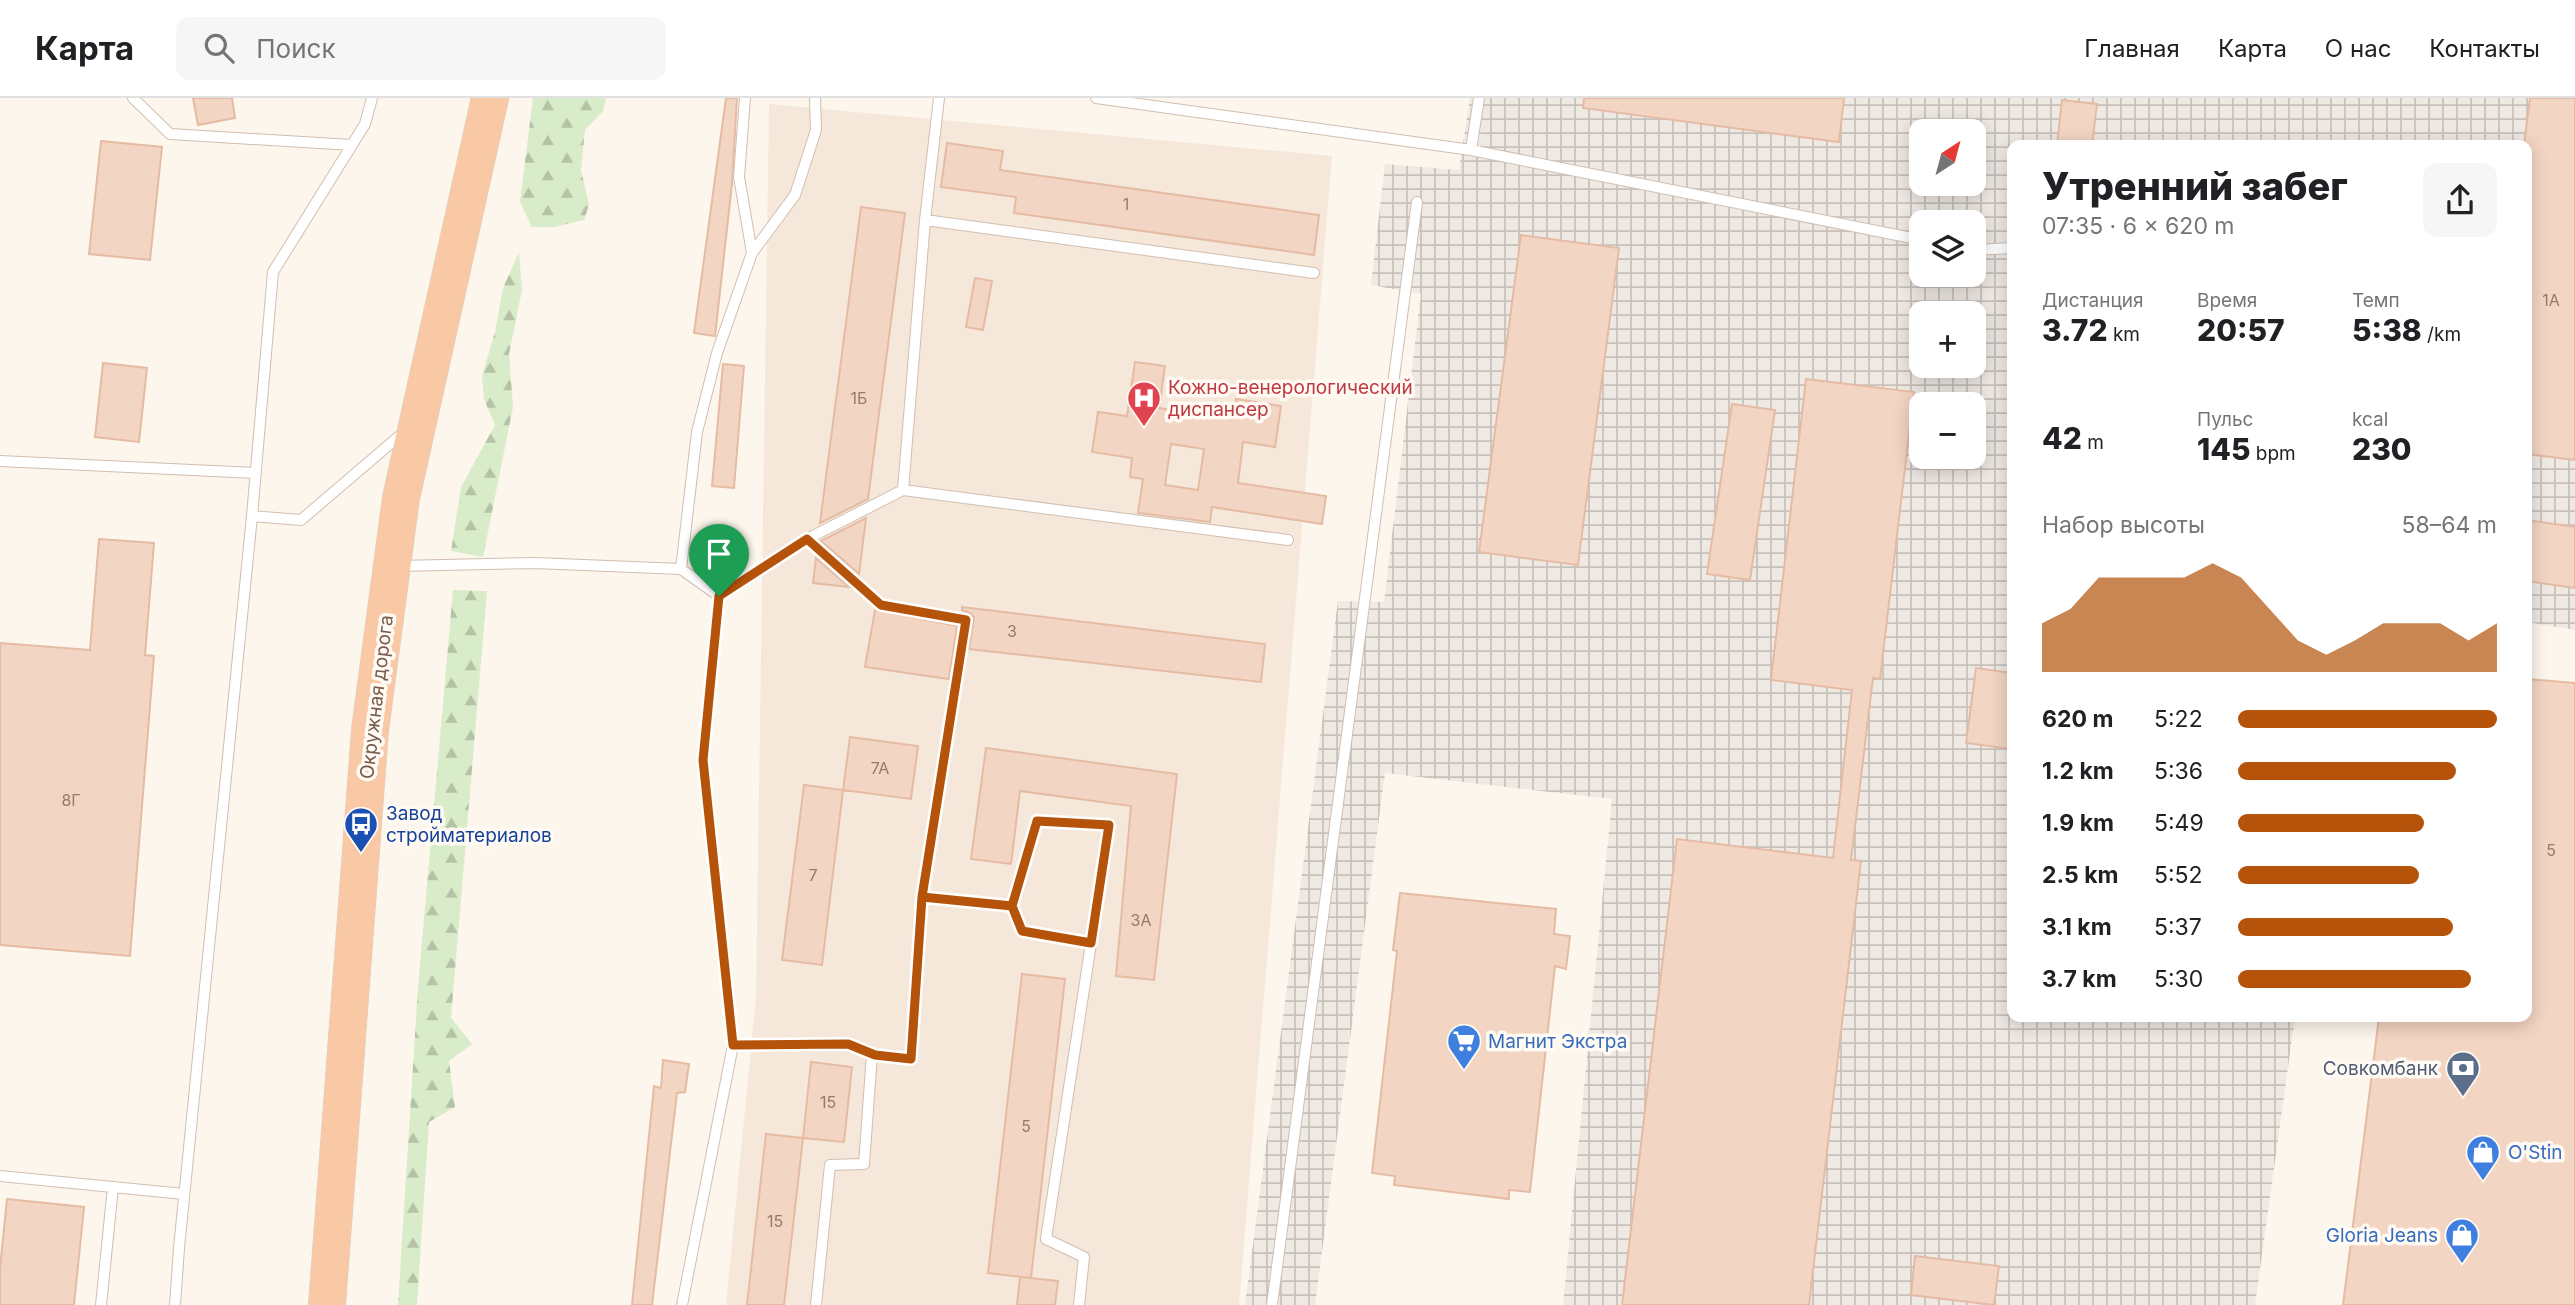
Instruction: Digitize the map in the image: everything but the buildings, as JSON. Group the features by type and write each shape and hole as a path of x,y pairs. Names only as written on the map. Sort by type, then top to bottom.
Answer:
{"highway":[{"name":"Окружная дорога","path":"327,1305 370,730 401,498 490,98"}],"lane":[{"path":"133,98 170,134 352,145"},
{"path":"175,1305 252,516 273,272 365,124 372,98"},
{"path":"745,98 739,177 752,253"},
{"path":"681,569 697,432 717,353 752,253 795,195 816,130 816,98"},
{"path":"903,490 925,220 939,98"},
{"path":"1096,98 1471,150 1909,237"},
{"path":"1471,150 1479,98"},
{"path":"1272,1305 1417,202"},
{"path":"925,220 1314,273"},
{"path":"1986,249 2007,248"},
{"path":"252,516 301,520 417,421"},
{"path":"0,461 256,473"},
{"path":"719,596 807,539 903,490 1288,540"},
{"path":"733,1045 848,1044 872,1054 911,1059 922,897 966,620 881,605 807,539"},
{"path":"392,566 536,563 681,569 719,596"},
{"path":"682,1305 733,1045 703,760 719,596"},
{"path":"1079,1305 1084,1257 1046,1239 1109,825 1037,821 1012,906 1022,931 1091,943"},
{"path":"922,897 1012,906"},
{"path":"816,1305 830,1165 864,1164 872,1054"},
{"path":"0,1176 184,1194"},
{"path":"101,1305 113,1187"}],"shaded area":[{"path":"1470,98 2575,98 2575,630 2532,623 2532,140 2007,140 2007,1022 2294,1022 2255,1305 1563,1305 1612,799 1385,773 1315,1305 1245,1305 1338,601 1384,602 1421,294 1371,285 1385,164 1459,170"},
{"path":"769,104 1332,156 1239,1305 726,1305 756,996"}],"green space":[{"path":"533,98 606,98 603,111 585,130 581,170 589,205 584,220 554,227 532,227 520,202"},
{"path":"519,252 522,290 509,354 513,407 483,557 451,551 461,487 495,425 484,399 482,376 495,332 503,288"},
{"path":"453,590 487,591 451,1018 472,1044 449,1061 455,1107 429,1122 417,1305 398,1305 418,987"}],"place":[{"name":"Кожно-венерологический диспансер","path":"1144,428"},
{"name":"Завод стройматериалов","path":"361,854"},
{"name":"Магнит Экстра","path":"1464,1071"},
{"name":"Совкомбанк","path":"2463,1098"},
{"name":"O'Stin","path":"2483,1182"},
{"name":"Gloria Jeans","path":"2462,1265"}],"route":[{"path":"719,596 703,760 733,1045 848,1044 875,1055 911,1059 922,897 1012,906 1022,931 1091,943 1109,825 1037,821 1012,906 922,897 966,620 881,605 807,539 719,596"}]}
